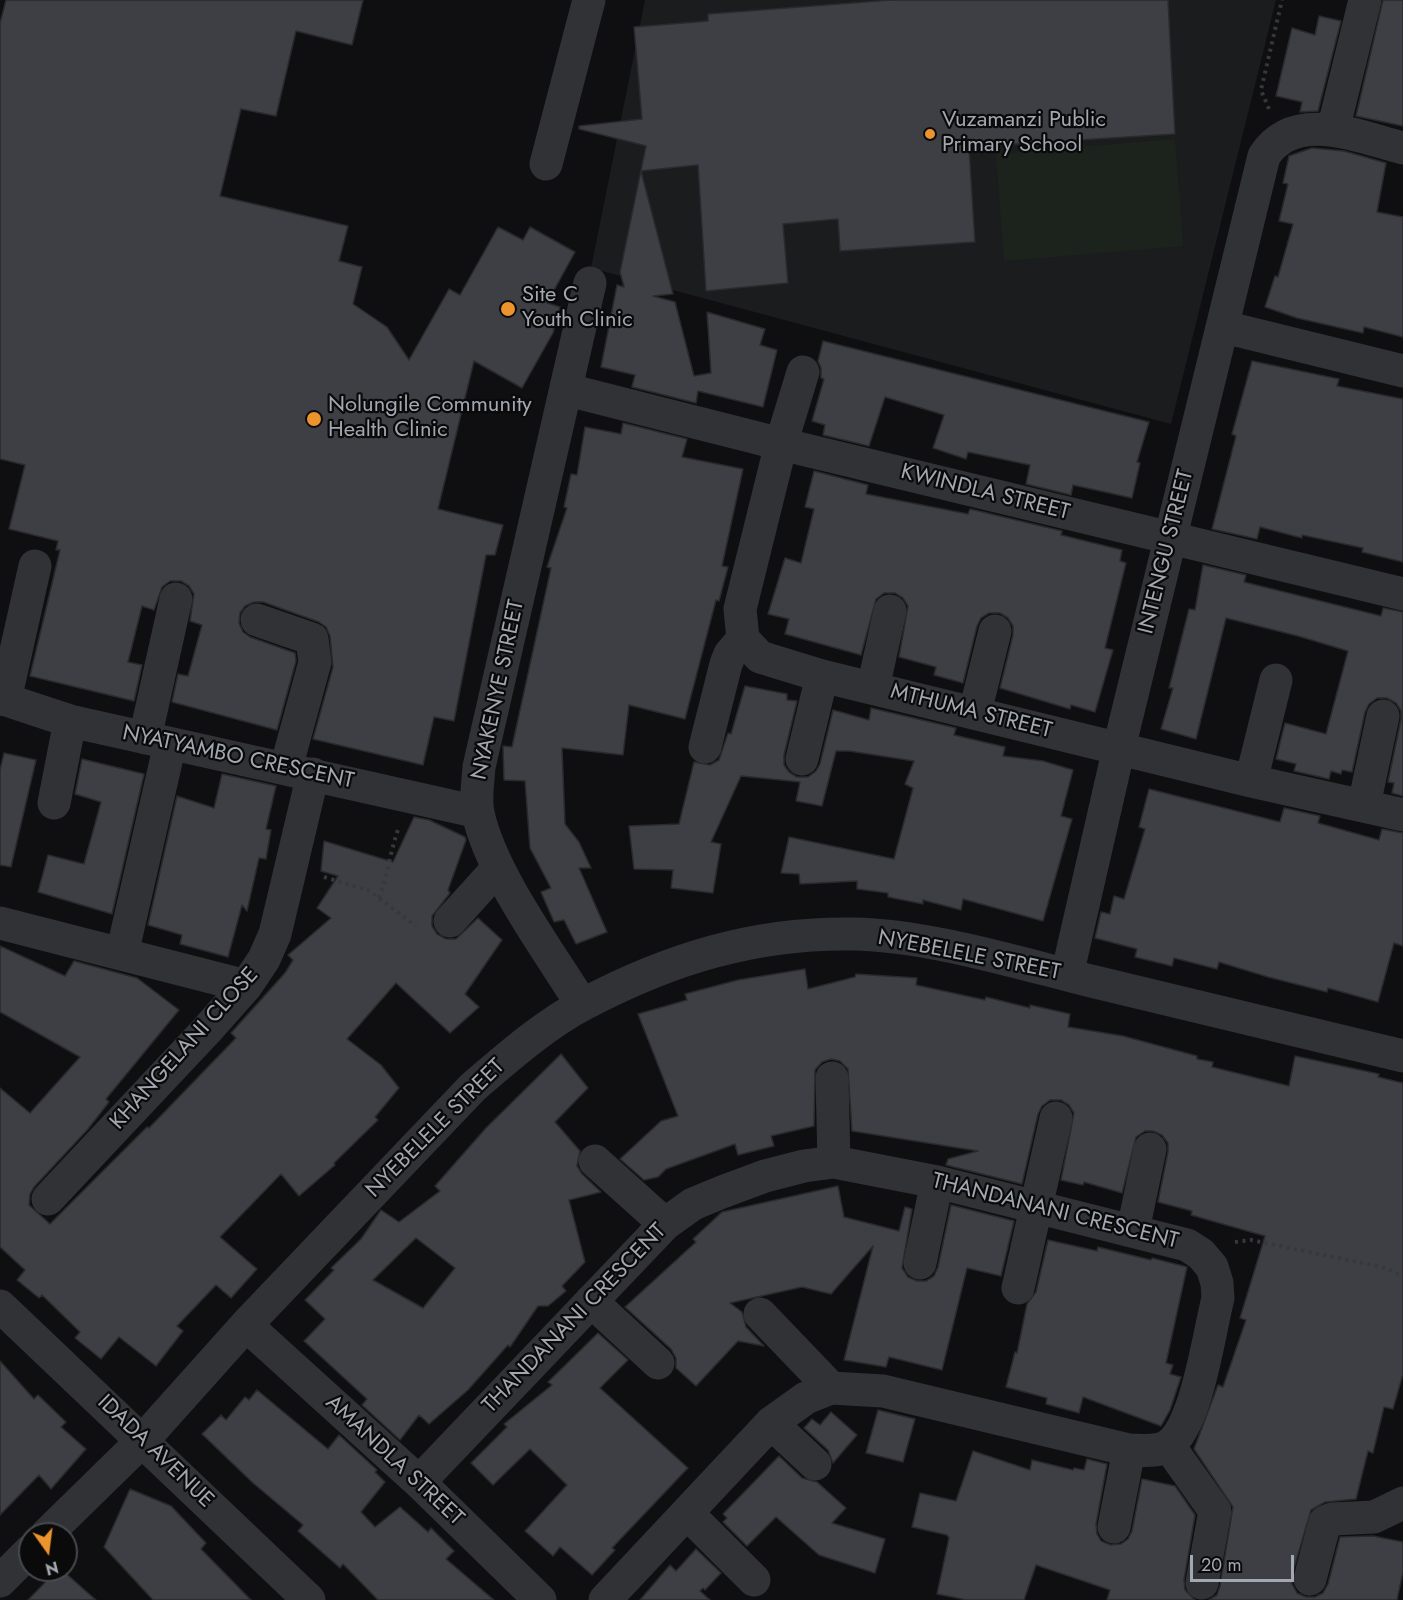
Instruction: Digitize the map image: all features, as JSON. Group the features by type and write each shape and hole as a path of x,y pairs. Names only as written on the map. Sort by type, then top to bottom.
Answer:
{"street":[{"path":"546,164 589,0"},
{"path":"1333,130 1365,0"},
{"path":"1282,137 1305,129 1333,130 1403,148"},
{"name":"INTENGU STREET","path":"1066,975 1119,748 1224,327 1264,156 1271,145 1282,137"},
{"name":"NYAKENYE STREET","path":"582,1005 498,868 478,812 480,767 568,390 590,283"},
{"path":"1224,327 1403,371"},
{"path":"705,747 726,664 730,654 742,639 740,609 781,444 803,372"},
{"name":"KWINDLA STREET","path":"568,390 781,444 1403,594"},
{"path":"2,699 35,566"},
{"path":"122,954 158,741 176,600"},
{"path":"873,688 890,611"},
{"name":"KHANGELANI CLOSE","path":"48,1199 246,986 264,959 275,934 284,901 299,771 315,662 314,645 306,635 257,620"},
{"path":"975,712 995,631"},
{"name":"MTHUMA STREET","path":"742,639 760,657 822,676 1251,781 1364,804 1403,815"},
{"path":"802,759 822,676"},
{"path":"1251,781 1276,680"},
{"name":"NYATYAMBO CRESCENT","path":"2,699 70,721 478,812"},
{"path":"1364,804 1383,716"},
{"path":"54,803 70,721"},
{"path":"450,921 498,868"},
{"path":"0,923 246,986"},
{"name":"NYEBELELE STREET","path":"59,1522 142,1440 246,1325 473,1087 513,1053 582,1005 667,966 722,948 780,937 855,934 936,944 1403,1056"},
{"path":"832,1078 834,1162"},
{"path":"1018,1288 1056,1118"},
{"path":"1133,1230 1150,1149"},
{"path":"596,1161 665,1224"},
{"name":"THANDANANI CRESCENT","path":"419,1482 665,1224 693,1204 765,1176 804,1166 834,1162 937,1182 1133,1230 1186,1245 1202,1254 1212,1267 1217,1282 1218,1298 1189,1418 1169,1446"},
{"path":"920,1263 937,1182"},
{"path":"591,1301 658,1363"},
{"name":"IDADA AVENUE","path":"0,1306 309,1600"},
{"path":"760,1314 831,1388"},
{"name":"AMANDLA STREET","path":"246,1325 419,1482 540,1600"},
{"path":"605,1600 771,1423 806,1398 831,1388 883,1391 1129,1450 1156,1451 1169,1446 1215,1511 1202,1582"},
{"path":"771,1423 815,1464"},
{"path":"1114,1527 1129,1450"},
{"path":"1310,1579 1325,1522 1332,1519 1374,1517 1403,1503"},
{"path":"687,1513 754,1580"},
{"path":"0,1581 18,1563"}],"path":[{"path":"1282,0 1261,90 1282,137"},
{"path":"379,898 388,874 393,845 410,796"},
{"path":"284,901 307,873 368,890 423,931 450,921"},
{"path":"1186,1245 1251,1240 1382,1267 1403,1276"}],"shaded area":[{"name":"Vuzamanzi Public Primary School","path":"645,0 1276,0 1171,424 591,268"},
{"path":"1175,139 1183,246 1004,261 996,154"}],"building":[{"path":"6,0 363,0 352,45 296,31 276,116 241,109 220,196 348,226 339,261 362,267 353,304 387,327 409,360 449,289 460,295 498,227 523,240 530,227 575,252 547,303 560,307 553,333 522,388 474,361 438,509 503,525 495,555 486,555 454,721 434,717 423,765 313,739 333,667 330,636 326,627 319,622 263,602 254,602 245,606 240,613 239,623 243,632 250,637 295,653 296,661 277,730 172,702 178,674 188,676 202,625 190,621 194,594 189,586 181,581 170,581 162,587 154,610 142,606 128,662 142,665 134,701 30,676 60,550 56,550 58,541 9,529 25,465 0,459 0,23"},
{"path":"891,0 1168,0 1175,134 969,147 975,242 840,251 838,219 783,224 788,283 706,291 698,165 641,171 673,294 653,296 675,302 694,376 711,373 707,312 765,329 760,345 777,350 763,407 698,391 696,403 632,387 635,375 601,367 617,285 624,287 620,272 646,146 579,129 579,126 642,119 634,27 708,21 708,14"},
{"path":"1383,0 1403,0 1403,126 1356,116"},
{"path":"1319,16 1341,21 1318,111 1300,112 1302,102 1276,96 1292,28 1315,35"},
{"path":"1312,148 1344,151 1386,163 1377,212 1403,217 1403,337 1364,327 1363,333 1297,318 1265,307 1275,276 1278,277 1293,224 1279,221 1288,184 1283,183 1289,156"},
{"path":"823,341 1149,422 1137,462 1140,463 1132,498 1073,485 1071,495 1026,484 1030,465 968,452 966,459 933,448 944,415 885,397 869,446 823,435 825,425 812,421 824,379 821,378 818,361"},
{"path":"1252,361 1339,379 1337,386 1403,399 1403,562 1362,552 1363,548 1302,535 1302,538 1260,527 1257,539 1212,529 1236,436 1232,434"},
{"path":"623,423 687,439 682,457 743,469 722,566 728,567 719,601 716,600 685,719 629,705 623,755 562,748 565,824 579,842 591,868 579,868 607,932 576,944 564,920 554,922 541,892 551,888 530,848 525,781 504,780 503,746 512,747 551,568 547,567 567,508 564,507 571,474 577,475 585,427 621,434"},
{"path":"814,471 868,485 866,494 968,514 970,509 1062,531 1061,535 1122,550 1120,561 1126,563 1105,648 1113,650 1095,712 1071,705 1070,709 1000,688 1013,635 1013,626 1008,618 1000,613 989,613 981,618 963,683 934,675 936,667 899,657 908,606 903,598 895,593 884,593 876,599 861,655 785,634 789,619 768,614 785,558 801,563 814,509 805,507"},
{"path":"1203,565 1246,575 1244,582 1381,616 1383,608 1403,612 1403,796 1392,793 1394,783 1388,782 1401,711 1396,703 1387,698 1377,698 1369,704 1365,712 1352,772 1342,770 1341,774 1331,771 1329,779 1294,771 1296,764 1276,759 1285,723 1326,734 1348,651 1298,636 1226,618 1196,739 1161,729 1173,688 1169,688 1189,609 1195,610"},
{"path":"745,686 787,694 787,700 797,701 784,755 784,765 797,777 808,777 816,771 820,764 833,710 869,720 871,708 956,728 954,735 1005,747 1003,756 1043,761 1073,770 1061,816 1072,819 1043,921 963,899 961,910 923,900 923,904 888,897 888,893 857,889 857,881 800,884 799,874 781,873 789,837 894,859 913,788 905,784 914,761 849,751 836,751 822,806 796,801 800,782 741,776 711,842 721,844 713,893 671,888 673,870 634,869 629,826 679,824 694,762 710,765 719,760 728,733 731,734"},
{"path":"4,753 36,760 11,867 0,865 0,770"},
{"path":"82,759 144,774 112,914 38,892 48,855 84,864 101,802 75,794"},
{"path":"222,774 276,786 266,829 271,830 266,859 259,858 247,911 242,905 228,957 180,944 182,935 148,925 177,796 214,808"},
{"path":"1149,789 1280,822 1284,808 1320,816 1318,823 1379,840 1382,829 1403,833 1403,946 1394,943 1378,1002 1328,988 1327,992 1219,962 1217,969 1174,958 1172,966 1135,957 1137,949 1095,938 1101,912 1110,914 1114,896 1124,899 1145,829 1139,827"},
{"path":"414,817 429,820 465,837 466,840 448,890 450,893 432,916 432,926 437,934 446,939 456,939 478,918 502,940 465,994 479,1007 450,1033 396,983 347,1039 381,1065 399,1088 375,1117 378,1120 334,1163 335,1165 299,1196 281,1174 220,1237 257,1269 231,1298 216,1285 177,1326 183,1331 156,1366 119,1337 101,1359 75,1338 80,1332 42,1295 39,1298 17,1280 25,1270 0,1247 0,1088 30,1113 80,1057 0,1012 0,946 65,976 74,961 137,978 179,1010 106,1099 109,1102 88,1129 34,1187 30,1194 29,1205 50,1224 147,1127 149,1128 236,1038 231,1033 285,973 293,960 288,955 331,918 317,908 338,876 321,871 324,841 393,862"},
{"path":"805,969 808,989 855,977 856,974 917,978 916,985 985,1000 986,997 1030,1008 1030,1005 1070,1014 1068,1027 1123,1036 1197,1056 1197,1059 1213,1062 1212,1067 1289,1086 1295,1056 1379,1074 1378,1077 1403,1083 1403,1374 1393,1409 1384,1407 1373,1453 1368,1451 1356,1499 1325,1502 1311,1510 1292,1575 1292,1584 1297,1593 1306,1597 1315,1597 1323,1593 1328,1584 1340,1537 1373,1536 1403,1542 1403,1572 1397,1600 1209,1600 1217,1595 1220,1586 1233,1507 1194,1449 1218,1385 1223,1387 1246,1320 1240,1318 1265,1236 1191,1215 1192,1211 1158,1202 1168,1152 1168,1143 1162,1135 1153,1131 1145,1131 1136,1137 1122,1193 1084,1182 1083,1185 1061,1180 1074,1113 1069,1105 1061,1100 1050,1100 1042,1106 1038,1114 1022,1184 946,1165 948,1159 978,1151 852,1131 848,1069 840,1061 831,1059 822,1062 815,1070 814,1126 771,1136 774,1146 738,1155 735,1144 666,1169 658,1177 644,1180 620,1159 661,1121 678,1116 638,1014 687,1000 685,994 738,980"},
{"path":"561,1054 588,1088 555,1122 580,1151 577,1166 582,1174 601,1192 569,1200 585,1262 562,1286 566,1291 548,1306 538,1306 510,1347 508,1345 468,1390 429,1424 419,1415 400,1440 362,1405 367,1399 304,1341 325,1319 305,1300 334,1270 331,1268 361,1239 381,1210 399,1222 440,1191 435,1186 486,1128","holes":["416,1238 455,1268 423,1308 373,1280"]},
{"path":"838,1186 844,1217 899,1231 905,1207 912,1209 902,1268 908,1277 917,1281 926,1281 934,1276 951,1205 1014,1221 1001,1276 967,1268 942,1370 889,1357 886,1367 844,1360 873,1246 831,1294 802,1287 730,1303 742,1312 746,1327 764,1346 738,1341 696,1386 676,1368 676,1358 671,1349 625,1307 696,1242 693,1239 722,1212"},
{"path":"1048,1240 1097,1251 1098,1247 1187,1267 1166,1363 1173,1365 1170,1374 1181,1377 1170,1410 1161,1426 1083,1397 1079,1413 1046,1404 1047,1398 1006,1387 1015,1352 1017,1353 1027,1304 1036,1292"},
{"path":"598,1333 628,1360 600,1388 688,1468 612,1548 615,1550 592,1575 560,1547 553,1556 525,1531 567,1485 530,1449 493,1485 471,1463 507,1427 504,1424 552,1385 548,1382"},
{"path":"0,1361 34,1399 38,1395 66,1422 61,1427 86,1449 51,1489 39,1475 0,1515"},
{"path":"257,1390 328,1449 339,1435 377,1470 375,1472 385,1482 361,1512 375,1527 400,1507 428,1532 431,1528 454,1551 446,1559 494,1600 378,1600 343,1564 340,1568 298,1531 303,1525 253,1483 202,1434 221,1415 226,1420 245,1397 249,1400"},
{"path":"878,1410 915,1419 903,1462 866,1453"},
{"path":"831,1412 857,1435 833,1463 828,1450 804,1428 812,1419 820,1425"},
{"path":"973,1451 1030,1470 1032,1460 1073,1470 1074,1468 1084,1470 1087,1459 1107,1464 1096,1524 1097,1534 1101,1541 1111,1545 1121,1544 1128,1539 1132,1531 1142,1479 1175,1486 1195,1515 1184,1580 1185,1590 1195,1600 1107,1600 1110,1590 1036,1565 1024,1600 967,1600 937,1594 949,1538 947,1535 912,1527 920,1493 956,1501"},
{"path":"779,1456 802,1478 817,1482 846,1508 832,1523 885,1539 875,1573 819,1555 776,1517 747,1546 723,1522 727,1518 723,1514"},
{"path":"130,1489 171,1506 206,1543 201,1549 251,1600 153,1600 104,1547"},
{"path":"696,1549 721,1573 705,1590 703,1588 700,1591 710,1600 640,1600 670,1565 676,1571"},
{"path":"45,1582 76,1582 96,1600 28,1600"}],"place":[{"name":"Vuzamanzi Public Primary School","path":"930,134"},
{"name":"Site C Youth Clinic","path":"508,309"},
{"name":"Nolungile Community Health Clinic","path":"314,419"}]}
